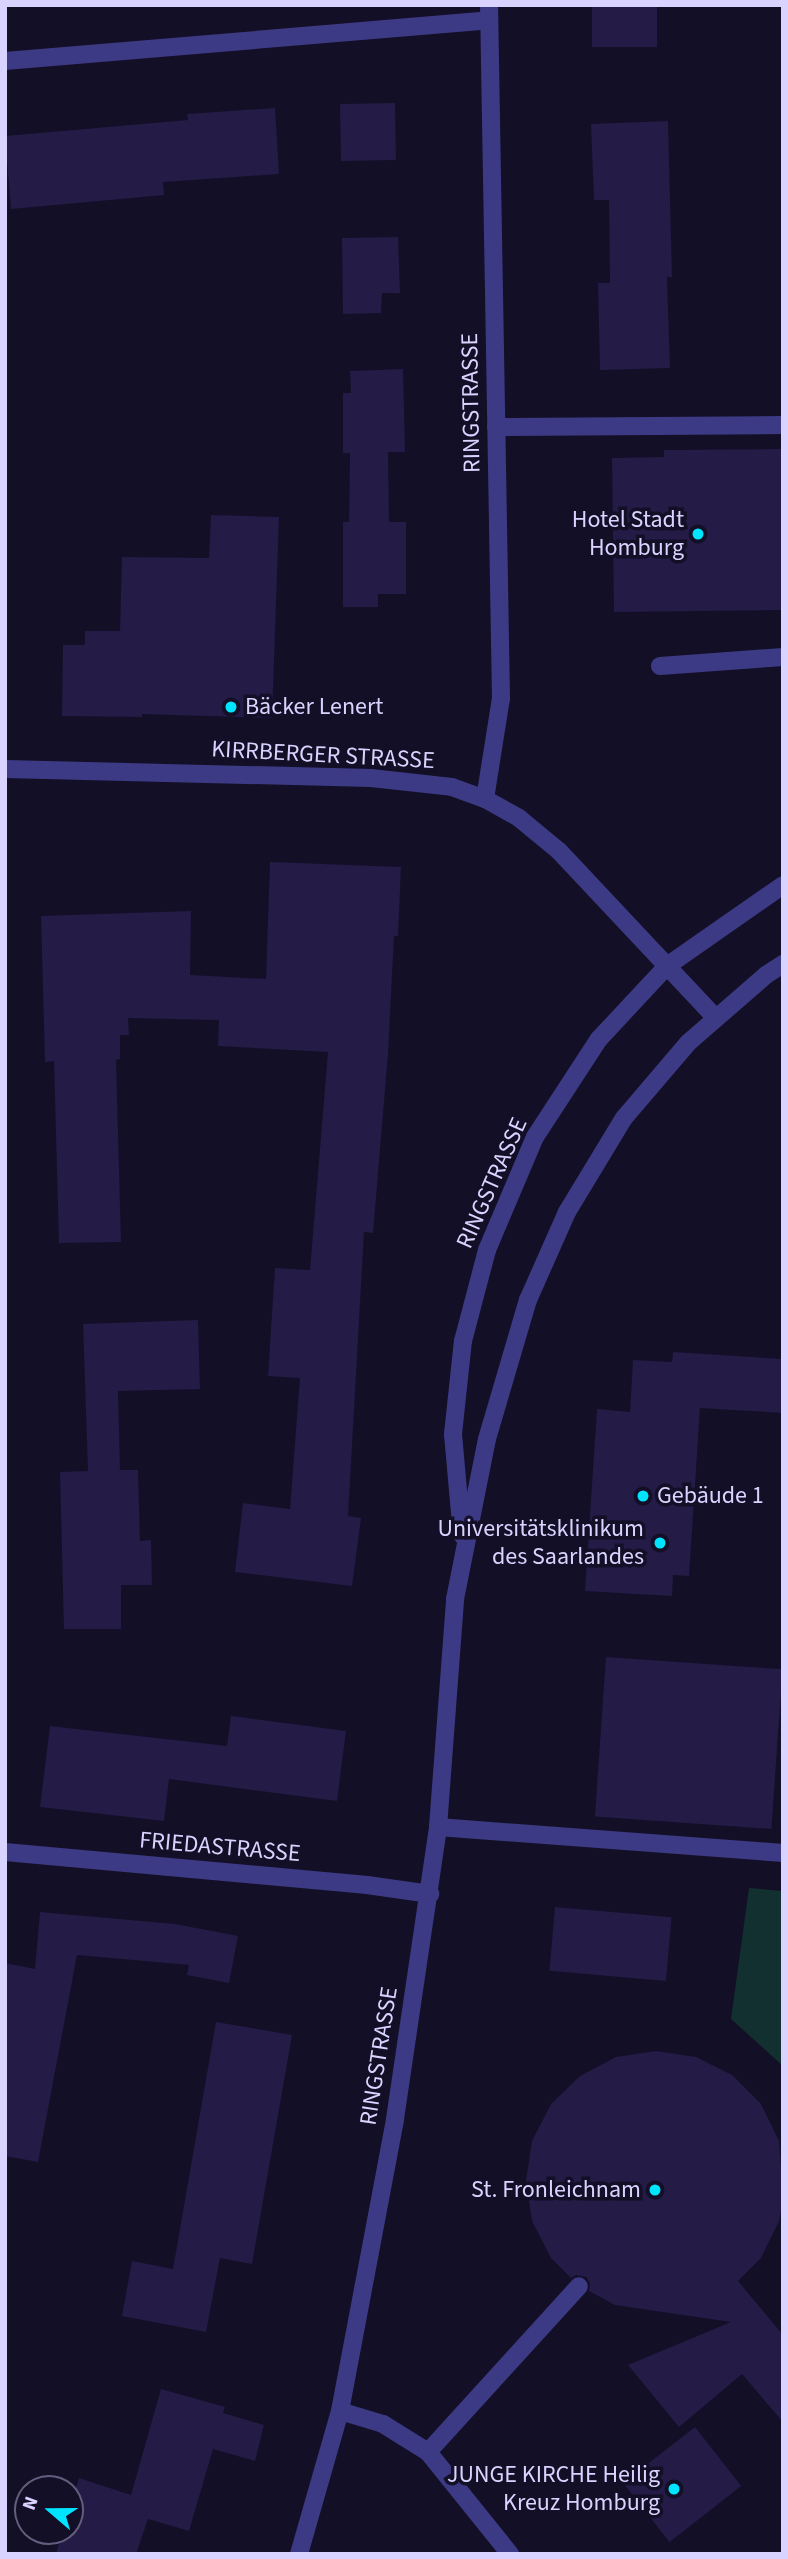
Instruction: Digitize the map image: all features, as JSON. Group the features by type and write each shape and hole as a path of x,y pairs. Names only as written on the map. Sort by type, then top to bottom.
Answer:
{"street":[{"path":"5,61 489,12"},
{"name":"RINGSTRASSE","path":"485,799 501,698 489,12"},
{"path":"496,427 783,425"},
{"path":"660,666 783,657"},
{"name":"KIRRBERGER STRASSE","path":"5,769 371,778 452,787 485,799 519,818 559,851 716,1018"},
{"name":"RINGSTRASSE","path":"464,1558 453,1434 463,1340 486,1250 536,1137 600,1039 667,966 783,885"},
{"name":"RINGSTRASSE","path":"299,2554 340,2411 395,2119 438,1827 455,1599 487,1438 528,1300 568,1212 624,1118 689,1042 765,975 783,964"},
{"path":"438,1827 783,1853"},
{"name":"FRIEDASTRASSE","path":"5,1852 367,1885 430,1894"},
{"path":"428,2452 579,2286"},
{"path":"340,2411 383,2424 428,2452 510,2554"}],"green space":[{"path":"749,1888 783,1891 783,2066 731,2019"}],"building":[{"path":"592,5 657,5 657,47 592,47"},
{"path":"395,103 396,160 341,161 340,104"},
{"path":"275,108 279,174 163,182 164,195 11,209 5,136 188,120 187,114"},
{"path":"668,121 672,277 667,277 670,368 600,370 598,283 610,283 609,200 594,200 591,124"},
{"path":"398,237 400,293 382,293 381,313 343,314 342,238"},
{"path":"403,369 405,452 388,452 389,522 406,522 406,594 378,594 378,607 343,607 343,522 349,522 350,453 343,453 343,393 351,393 350,371"},
{"name":"Hotel Stadt Homburg","path":"783,449 783,610 614,612 612,458 664,457 664,450"},
{"path":"211,515 279,517 272,718 142,714 142,717 62,716 63,645 85,645 85,631 120,631 122,557 209,558"},
{"path":"270,862 401,867 398,936 394,936 388,1054 373,1233 364,1232 348,1516 361,1518 352,1586 235,1572 243,1503 290,1509 300,1378 268,1376 275,1268 310,1270 328,1052 218,1046 219,1020 128,1018 129,1035 120,1035 120,1059 116,1060 121,1242 59,1243 54,1061 45,1062 41,916 191,911 190,975 266,979"},
{"path":"198,1320 200,1389 118,1391 120,1470 138,1470 140,1541 151,1540 152,1585 121,1585 121,1629 64,1629 60,1472 88,1471 83,1324"},
{"name":"Gebäude 1","path":"673,1352 783,1359 783,1413 700,1408 689,1576 673,1575 672,1596 585,1591 597,1409 630,1412 633,1360 672,1362"},
{"path":"606,1657 783,1669 771,1829 595,1817"},
{"path":"231,1716 346,1731 337,1801 169,1779 164,1821 40,1807 50,1726 227,1746"},
{"path":"555,1907 672,1917 666,1981 549,1971"},
{"path":"40,1912 175,1924 238,1936 229,1983 187,1975 189,1965 77,1955 38,2162 5,2156 5,1963 35,1969"},
{"path":"216,2022 292,2035 252,2264 220,2258 206,2332 122,2316 132,2261 173,2269"},
{"name":"St. Fronleichnam","path":"656,2051 696,2057 732,2075 761,2104 779,2141 783,2200 779,2221 761,2258 738,2281 783,2335 783,2422 742,2374 679,2427 628,2365 731,2322 615,2305 589,2291 590,2283 586,2277 576,2275 571,2278 551,2258 532,2221 526,2181 532,2141 551,2104 580,2076 616,2057"},
{"path":"161,2389 225,2407 223,2413 264,2425 255,2461 213,2449 189,2531 148,2519 136,2554 56,2554 58,2545 84,2545 84,2480 131,2495"},
{"path":"695,2427 741,2486 669,2542 623,2483"}],"place":[{"name":"Hotel Stadt Homburg","path":"698,534"},
{"name":"Bäcker Lenert","path":"231,707"},
{"name":"Gebäude 1","path":"643,1496"},
{"name":"Universitätsklinikum des Saarlandes","path":"660,1543"},
{"name":"St. Fronleichnam","path":"655,2190"},
{"name":"JUNGE KIRCHE Heilig Kreuz Homburg","path":"674,2489"}]}
